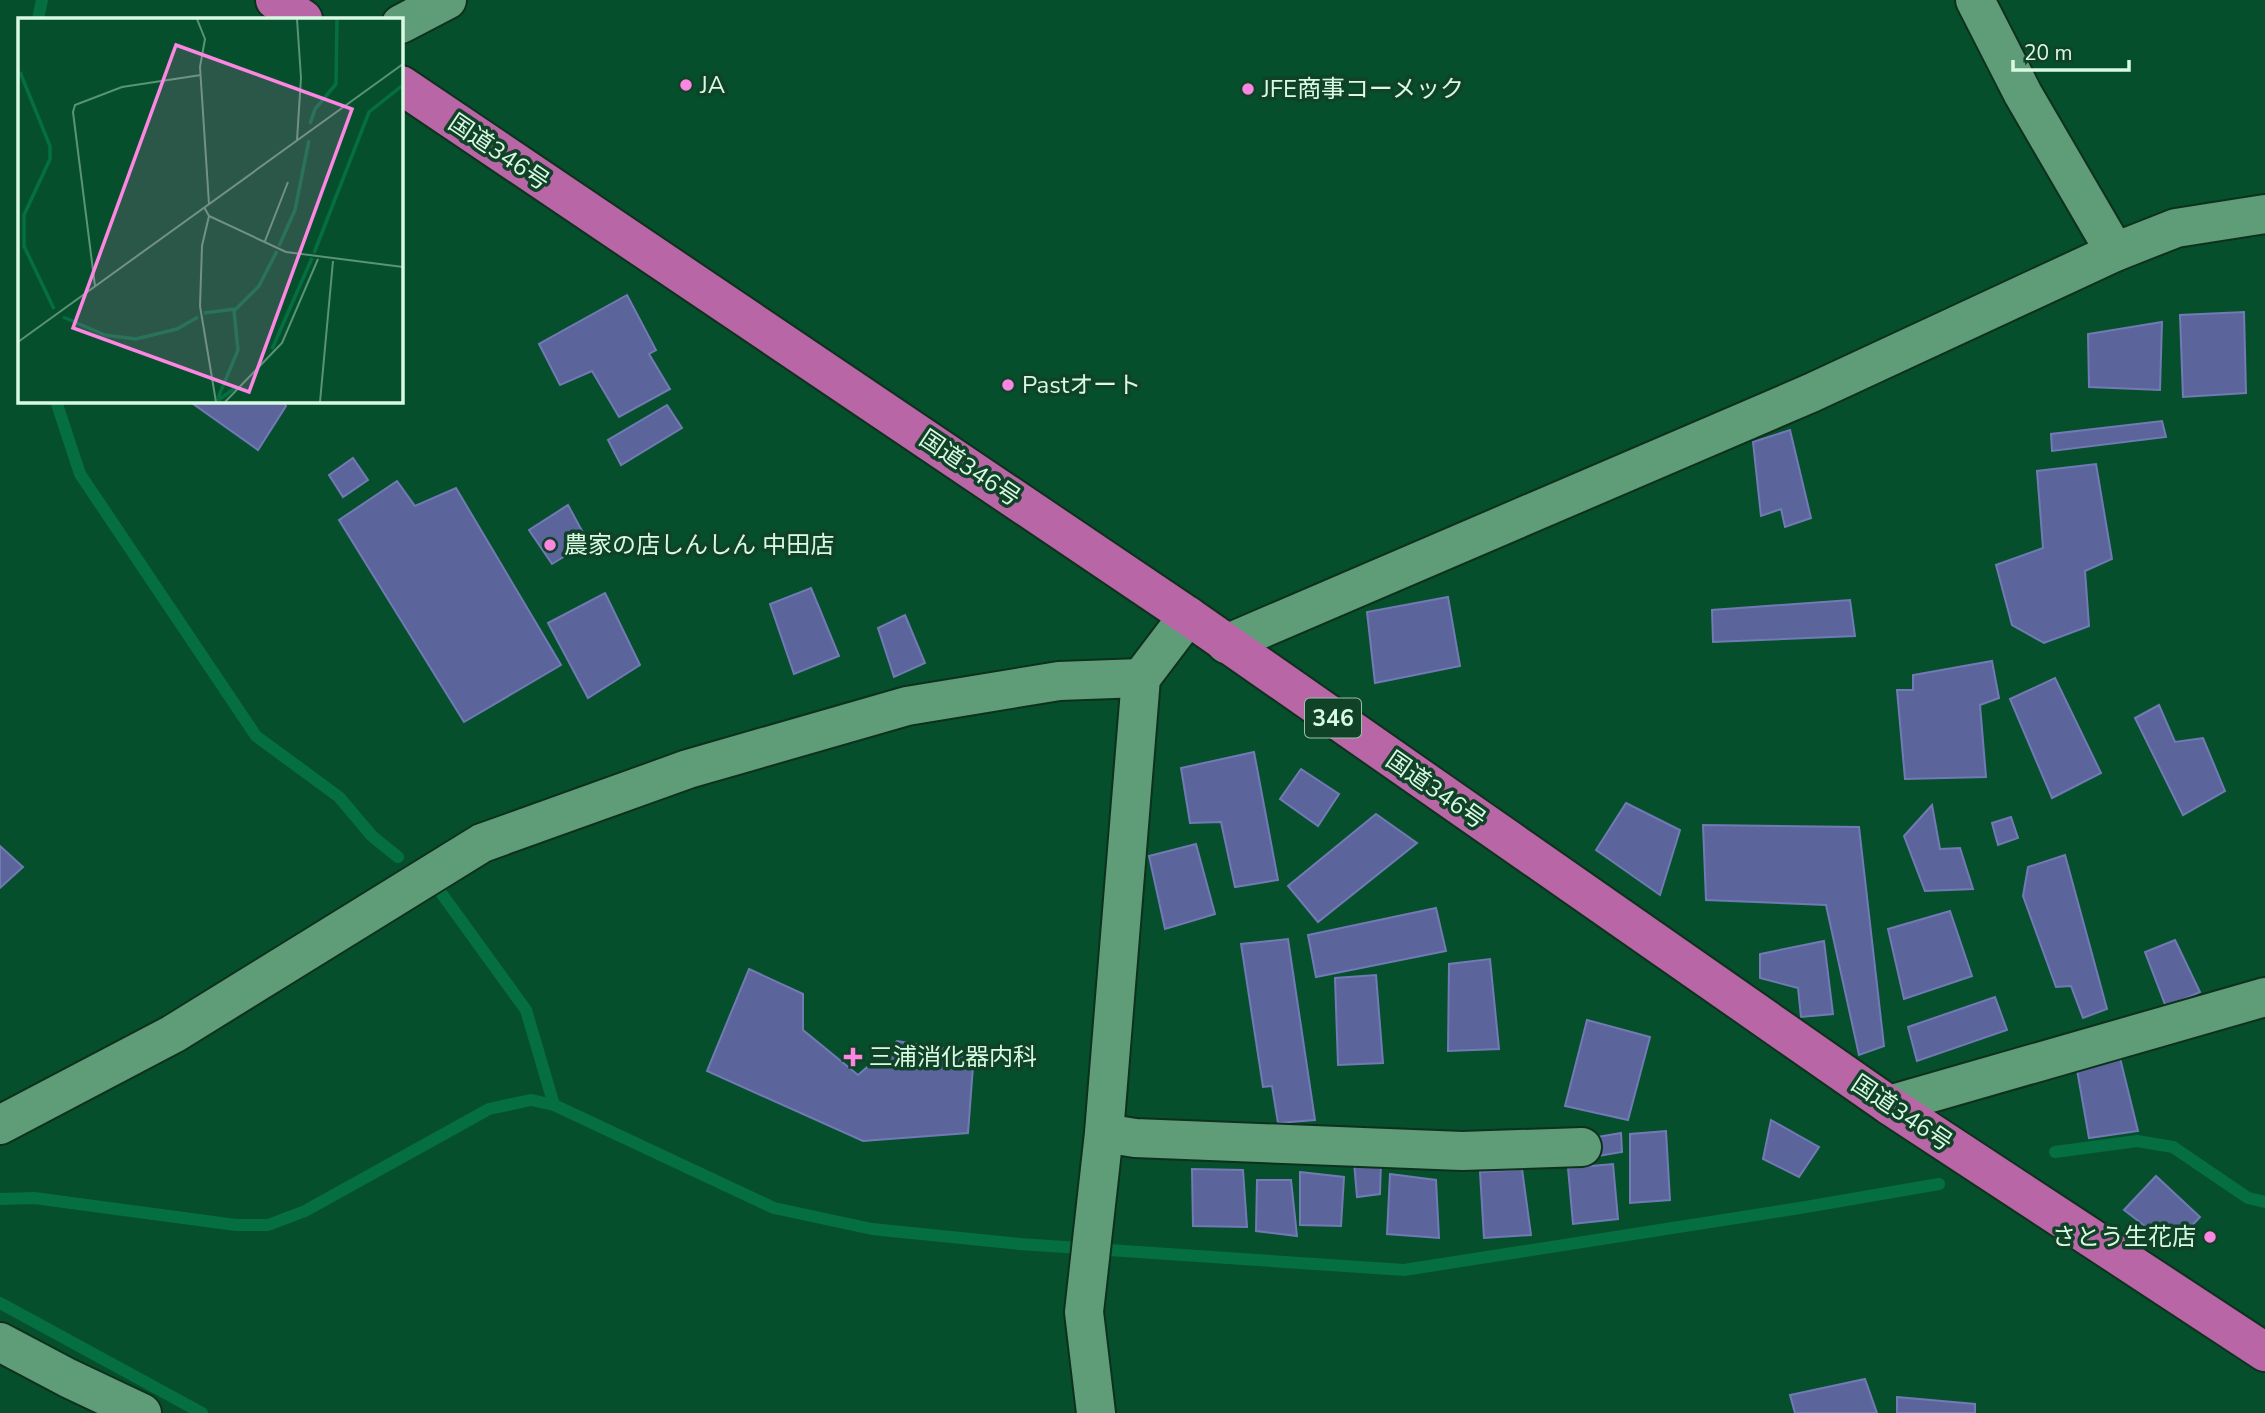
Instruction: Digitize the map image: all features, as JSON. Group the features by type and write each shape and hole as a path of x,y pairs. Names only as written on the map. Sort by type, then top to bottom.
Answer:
{"highway":[{"path":"275,0 302,18"},
{"name":"国道346号","path":"402,86 1188,616 1889,1105 2265,1352"}],"street":[{"path":"402,23 447,0"},
{"path":"1975,0 2024,94 2115,252"},
{"path":"1226,644 1811,393 2115,252 2175,228 2265,214"},
{"path":"1096,1413 1084,1312 1104,1133 1141,678 1188,616"},
{"path":"0,1125 173,1034 482,843 688,769 907,706 1059,681 1141,678"},
{"path":"1889,1105 2265,997"},
{"path":"1104,1133 1135,1138 1462,1151 1582,1147"},
{"path":"0,1342 142,1413"}],"building":[{"path":"627,295 656,350 649,354 670,389 619,417 592,371 560,385 539,344"},
{"path":"2244,312 2246,393 2183,397 2180,315"},
{"path":"2162,322 2160,390 2089,387 2088,334"},
{"path":"190,402 283,402 286,406 258,450"},
{"path":"667,405 682,428 621,465 608,440"},
{"path":"2162,421 2166,437 2052,451 2051,434"},
{"path":"1790,430 1811,518 1785,527 1781,509 1761,516 1753,442"},
{"path":"353,458 368,480 343,497 329,475"},
{"path":"2096,464 2112,559 2085,571 2089,626 2044,643 2012,625 1996,565 2043,548 2037,471"},
{"path":"397,481 415,506 456,488 561,665 464,722 339,520"},
{"path":"568,505 588,542 552,564 529,530"},
{"path":"811,588 839,656 794,674 770,604"},
{"path":"605,593 640,665 588,698 548,623"},
{"path":"1448,597 1460,666 1375,683 1367,612"},
{"path":"1850,600 1855,636 1713,642 1712,610"},
{"path":"905,615 925,663 894,677 878,628"},
{"path":"1992,661 1999,698 1980,705 1986,777 1905,779 1897,690 1913,690 1913,675"},
{"path":"2055,678 2101,773 2052,798 2010,699"},
{"path":"2159,705 2175,742 2203,738 2225,791 2183,815 2135,718"},
{"path":"1254,752 1278,880 1235,887 1221,822 1190,823 1181,768"},
{"path":"1301,769 1339,794 1318,826 1280,799"},
{"path":"1626,803 1680,830 1660,895 1596,850"},
{"path":"1932,805 1940,849 1960,848 1973,889 1925,891 1904,836"},
{"path":"1376,814 1417,843 1318,922 1288,886"},
{"path":"2011,817 2018,838 1998,845 1992,823"},
{"path":"1703,825 1859,827 1884,1046 1859,1055 1826,905 1706,900"},
{"path":"1196,844 1215,914 1165,929 1149,856"},
{"path":"0,846 23,867 0,888"},
{"path":"2065,855 2107,1009 2083,1018 2071,986 2056,987 2023,896 2028,867"},
{"path":"1436,908 1446,951 1316,977 1308,935"},
{"path":"1950,911 1972,976 1904,999 1888,929"},
{"path":"1288,939 1315,1120 1278,1123 1272,1086 1263,1087 1241,944"},
{"path":"2175,940 2200,992 2166,1007 2145,952"},
{"path":"1824,941 1833,1014 1801,1017 1798,988 1760,978 1760,954"},
{"path":"1490,959 1499,1049 1448,1051 1449,964"},
{"path":"749,969 803,994 803,1030 858,1075 897,1041 974,1053 968,1133 863,1141 707,1071"},
{"path":"1376,975 1383,1063 1338,1065 1335,978"},
{"path":"1995,997 2007,1030 1917,1061 1908,1027"},
{"path":"1587,1020 1650,1037 1628,1120 1565,1106"},
{"path":"2120,1058 2138,1131 2089,1138 2077,1070"},
{"path":"1771,1120 1819,1147 1799,1177 1763,1159"},
{"path":"1666,1131 1670,1200 1630,1203 1630,1134"},
{"path":"1621,1133 1622,1152 1592,1157 1591,1138"},
{"path":"1381,1161 1380,1194 1357,1197 1354,1162"},
{"path":"1613,1164 1618,1219 1573,1224 1568,1168"},
{"path":"1192,1169 1243,1170 1247,1227 1193,1226"},
{"path":"1522,1169 1531,1235 1484,1238 1480,1172"},
{"path":"1300,1172 1344,1177 1341,1226 1300,1225"},
{"path":"1390,1174 1436,1180 1439,1238 1387,1234"},
{"path":"2156,1176 2200,1217 2172,1247 2124,1210"},
{"path":"1257,1180 1291,1180 1297,1236 1256,1231"},
{"path":"1865,1379 1877,1413 1795,1413 1790,1395"},
{"path":"1897,1397 1975,1404 1975,1413 1897,1413"}],"waterway":[{"path":"38,18 42,0"},
{"path":"56,402 80,474 256,736 339,797 372,836 398,857"},
{"path":"439,890 526,1010 554,1105"},
{"path":"0,1199 34,1198 236,1225 268,1225 305,1211 489,1109 531,1100 554,1105 774,1208 872,1229 1020,1244 1404,1270 1939,1184"},
{"path":"2055,1152 2137,1141 2173,1147 2248,1198 2265,1202"},
{"path":"0,1303 202,1413"}],"place":[{"name":"JA","path":"686,85"},
{"name":"JFE商事コーメック","path":"1248,89"},
{"name":"Pastオート","path":"1008,385"},
{"name":"農家の店しんしん 中田店","path":"550,545"},
{"name":"三浦消化器内科","path":"853,1057"},
{"name":"さとう生花店","path":"2210,1237"}]}
